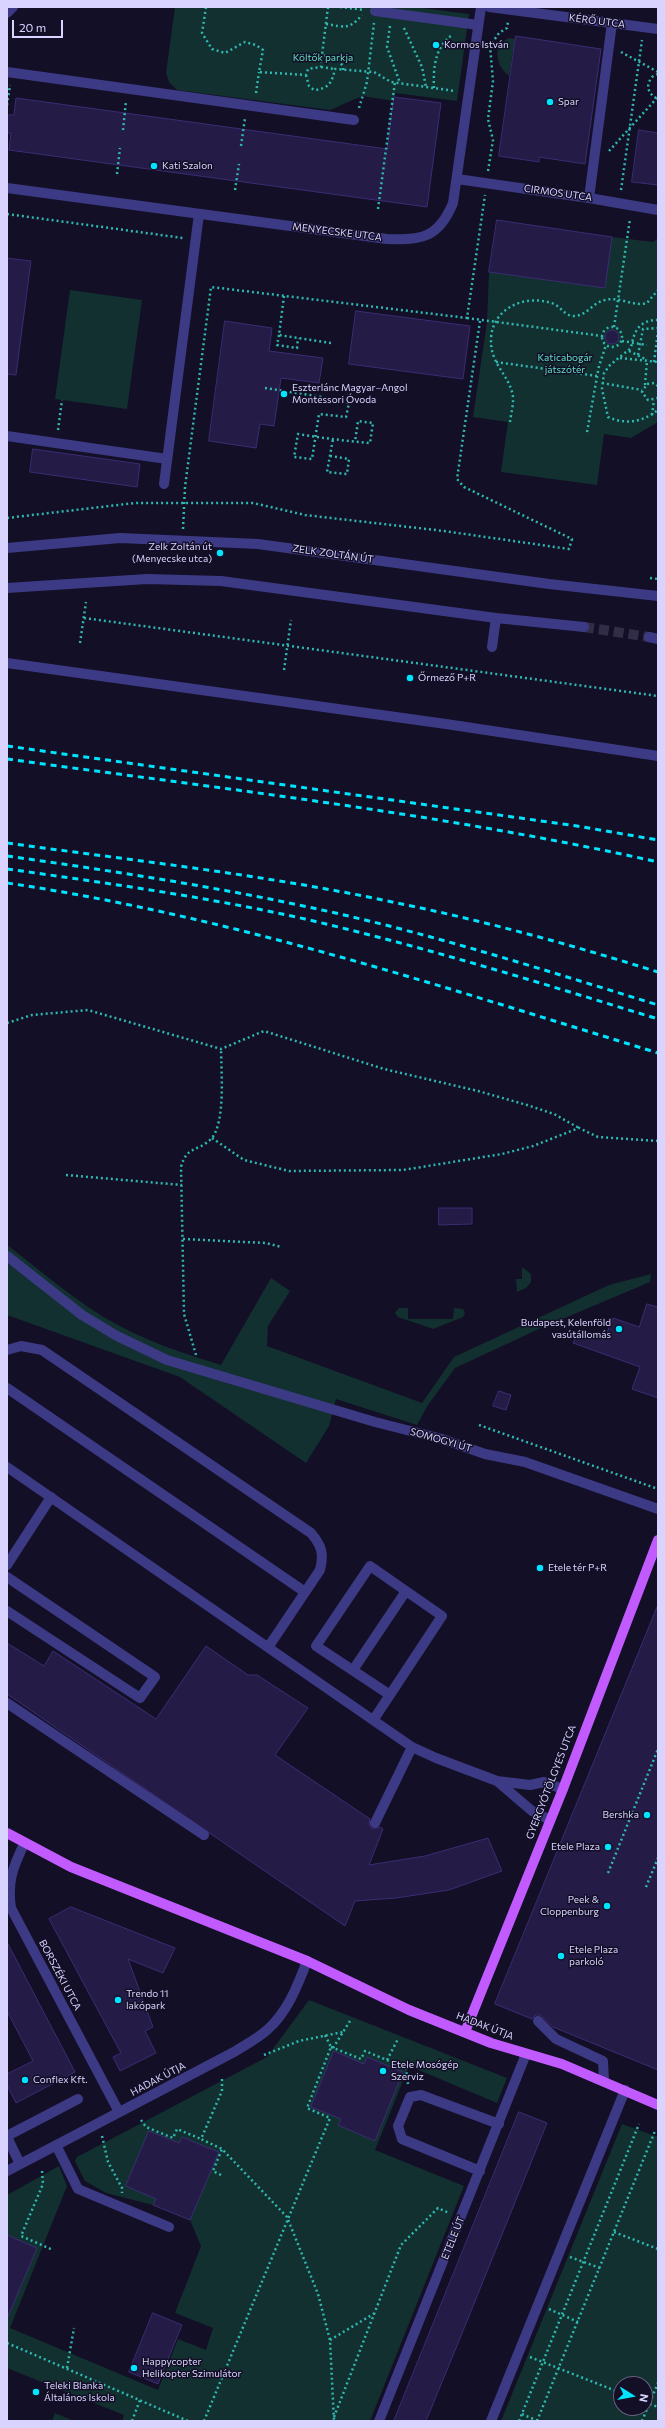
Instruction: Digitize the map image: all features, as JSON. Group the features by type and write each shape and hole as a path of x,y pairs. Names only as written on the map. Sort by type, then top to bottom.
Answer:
{"main road":[{"name":"GYERGYÓTÖLGYES UTCA","path":"465,2032 563,1789 658,1540"},
{"path":"7,1833 24,1844"},
{"name":"HADAK ÚTJA","path":"24,1844 71,1867 307,1961 409,2010 526,2054 562,2064 658,2105"}],"street":[{"path":"7,13 13,7"},
{"name":"MENYECSKE UTCA","path":"7,188 408,240 432,234 441,226 453,204 481,7"},
{"name":"KÉRŐ UTCA","path":"488,7 658,29"},
{"path":"375,12 478,25"},
{"path":"589,198 612,23"},
{"path":"9,72 354,120"},
{"name":"CIRMOS UTCA","path":"457,179 589,198 658,210"},
{"path":"164,484 199,214"},
{"path":"7,436 167,459"},
{"name":"ZELK ZOLTÁN ÚT","path":"7,548 120,538 258,544 549,584 658,596"},
{"path":"7,588 147,579 220,581 496,618 584,627"},
{"path":"492,647 496,618"},
{"path":"7,663 498,731 658,756"},
{"name":"SOMOGYI ÚT","path":"7,1256 82,1314 117,1336 167,1360 206,1370 375,1422 442,1439 485,1454 525,1462 658,1509"},
{"path":"8,1348 32,1346 42,1350 311,1533 320,1543 324,1557 320,1570 269,1646"},
{"path":"7,1388 305,1592"},
{"path":"7,1467 269,1646 412,1746 436,1758 497,1781 530,1784 544,1782 563,1789"},
{"path":"7,1565 51,1497"},
{"path":"374,1719 390,1695 442,1616 370,1566 316,1646 390,1695"},
{"path":"7,1577 155,1677 140,1698 7,1611"},
{"path":"353,1670 406,1591"},
{"path":"7,1703 204,1835"},
{"path":"375,1823 412,1746"},
{"path":"497,1781 532,1811 550,1820"},
{"name":"BORSZÉKI UTCA","path":"24,1844 15,1863 7,1888 11,1908 119,2112"},
{"name":"HADAK ÚTJA","path":"7,2171 234,2052 267,2030 291,1996 307,1961"},
{"path":"538,2021 556,2039 603,2061 604,2081"},
{"name":"ETELE ÚT","path":"379,2421 526,2054"},
{"path":"491,2421 625,2090"},
{"path":"480,2171 402,2140 398,2126 410,2097 421,2094 499,2124"},
{"path":"20,2164 7,2136 78,2099"},
{"path":"56,2145 78,2189 169,2227"}],"path":[{"path":"206,7 202,32 212,49 225,53 236,49 245,42 256,45 263,50 259,72 306,75"},
{"path":"321,67 328,7"},
{"path":"326,24 346,27 354,25 367,10 340,7"},
{"path":"364,96 375,12"},
{"path":"393,14 387,46 400,83"},
{"path":"410,16 405,21 404,33 422,67 426,87"},
{"path":"621,190 644,28"},
{"path":"434,88 433,74 438,50 445,40 458,33"},
{"path":"593,166 658,98 649,92 648,87 652,77 658,73 609,45"},
{"path":"322,55 337,59 343,66 343,70"},
{"path":"335,69 332,81 323,90 314,90 309,86 306,75 308,68 321,67 374,72 395,82 455,91"},
{"path":"7,105 9,72"},
{"path":"378,210 395,82"},
{"path":"122,130 128,88"},
{"path":"117,174 120,148"},
{"path":"235,190 239,164"},
{"path":"614,327 631,206"},
{"path":"7,214 196,240"},
{"path":"183,528 184,504 211,287"},
{"path":"510,422 512,392 496,362 491,339 494,323 502,311 528,301 541,301 556,304 566,314 572,316 583,314 604,300 618,299 644,304 651,301 658,290"},
{"path":"284,296 278,345 296,348 298,338"},
{"path":"467,318 494,323 602,336"},
{"path":"658,320 642,323 634,333 629,351 607,369 602,383 608,417 627,422 645,419 658,410"},
{"path":"7,518 135,503 253,503 305,515 444,531 569,549 572,539 464,487 457,479 480,321"},
{"path":"602,336 607,329 614,327"},
{"path":"606,345 616,347 622,341 623,334 614,327"},
{"path":"638,355 643,329 658,328"},
{"path":"654,362 658,331"},
{"path":"279,336 331,343"},
{"path":"587,432 597,376 606,345 602,336"},
{"path":"622,341 648,345"},
{"path":"629,351 647,360 658,362"},
{"path":"620,358 640,362 647,360"},
{"path":"647,360 644,386 642,390 645,398 654,400 658,398"},
{"path":"496,362 597,376"},
{"path":"602,383 642,390"},
{"path":"644,386 651,383 658,386"},
{"path":"265,388 349,403 346,417 319,414 315,437 312,459 294,456 298,434 315,437 355,442 370,443 373,423 358,421 355,442"},
{"path":"56,442 62,400"},
{"path":"652,415 654,400"},
{"path":"330,456 349,459 347,474 327,472 333,439"},
{"path":"650,578 658,579"},
{"path":"80,643 86,602"},
{"path":"84,618 658,696"},
{"path":"284,670 291,620"},
{"path":"7,1023 32,1016 88,1010 221,1049 264,1031 384,1069 478,1091 527,1105 554,1114 598,1137 658,1141"},
{"path":"206,1370 195,1353 184,1314 181,1167 187,1153 212,1138 220,1112 221,1049"},
{"path":"212,1138 244,1160 290,1171 403,1170 502,1154 533,1146 579,1128"},
{"path":"66,1175 182,1185"},
{"path":"183,1239 266,1243 280,1247"},
{"path":"479,1425 658,1489"},
{"path":"608,1873 657,1756 658,1749"},
{"path":"646,1888 658,1858"},
{"path":"204,2421 287,2218 330,2118 307,2108 332,2047 344,2032 350,2021"},
{"path":"264,2055 299,2040 344,2032"},
{"path":"325,2035 332,2047 361,2059 365,2051 406,2068 410,2097"},
{"path":"387,2060 398,2039"},
{"path":"201,2139 222,2091 222,2079"},
{"path":"141,2120 146,2127 173,2138 177,2130 222,2149 287,2218 318,2294 330,2340 334,2420"},
{"path":"101,2122 108,2162 122,2188 122,2208"},
{"path":"519,2421 639,2124"},
{"path":"522,2414 538,2421 655,2131"},
{"path":"221,2175 213,2171 222,2149"},
{"path":"42,2171 43,2184 21,2236 54,2250"},
{"path":"334,2420 401,2245 438,2208 461,2218"},
{"path":"614,2232 658,2249"},
{"path":"559,2252 600,2268"},
{"path":"538,2305 578,2322"},
{"path":"330,2340 375,2313"},
{"path":"66,2368 74,2328"},
{"path":"7,2343 188,2421"},
{"path":"519,2352 613,2390"},
{"path":"653,2395 658,2383"},
{"path":"132,2421 140,2400"}],"green space":[{"name":"Költők parkja","path":"175,7 415,7 469,14 457,101 395,93 394,101 362,96 330,110 177,90 169,82 166,73"},
{"path":"509,38 515,39 509,76 500,65 497,53 500,43"},
{"name":"Katicabogár játszótér","path":"612,237 653,242 658,238 658,422 631,438 604,434 597,485 501,472 508,422 473,417 487,322 489,272 605,288"},
{"path":"70,290 142,300 127,409 55,399"},
{"path":"7,1245 75,1298 103,1317 156,1343 221,1365 271,1278 290,1291 268,1326 267,1346 422,1403 454,1357 609,1285 651,1274 650,1282 541,1328 455,1368 428,1405 417,1425 336,1399 329,1426 306,1463 180,1377 7,1315"},
{"path":"522,1267 531,1274 531,1282 526,1288 517,1292 516,1279 522,1279"},
{"path":"399,1308 408,1308 408,1319 453,1319 454,1308 463,1309 465,1313 463,1317 433,1329 398,1317 395,1313"},
{"path":"309,2000 507,2078 497,2103 409,2066 375,2150 464,2186 370,2421 122,2421 124,2415 7,2368 7,2195 59,2166 67,2186 10,2328 158,2390 178,2339 206,2350 213,2328 175,2313 201,2246 190,2220 153,2205 106,2193 85,2181 75,2161 77,2157 267,2057"},
{"path":"622,2124 658,2137 658,2421 501,2421"},
{"path":"55,2413 74,2421 52,2421"}],"building":[{"name":"Spar","path":"516,36 601,49 585,164 539,157 539,162 499,156"},
{"path":"394,97 441,103 427,207 9,150 11,133 7,133 7,115 14,115 16,98 387,149"},
{"path":"639,130 658,133 658,185 632,182"},
{"path":"497,220 612,237 605,288 489,272"},
{"path":"7,258 31,261 16,375 7,374"},
{"path":"356,311 470,326 463,379 349,364"},
{"path":"225,321 272,328 269,351 323,358 319,383 281,378 274,426 260,424 256,448 209,441"},
{"path":"609,330 615,330 619,334 619,340 615,344 609,344 605,340 605,334"},
{"path":"33,449 140,464 137,487 30,472"},
{"path":"439,1208 472,1208 472,1224 439,1225"},
{"path":"647,1304 658,1307 658,1398 632,1389 640,1367 573,1343 578,1331 604,1340 613,1318 639,1327"},
{"path":"499,1391 511,1395 506,1410 493,1406"},
{"name":"Etele Plaza","path":"658,1605 658,2070 553,2027 540,2015 536,2015 532,2019 495,2004"},
{"path":"7,1643 44,1666 53,1651 156,1719 206,1646 248,1675 257,1675 308,1708 275,1755 370,1819 369,1824 372,1829 380,1827 383,1829 369,1865 425,1856 488,1838 502,1871 449,1890 396,1898 355,1901 345,1926 7,1694"},
{"name":"Trendo 11 lakópark","path":"71,1907 175,1948 163,1973 128,1959 153,2027 145,2031 156,2053 120,2071 113,2057 121,2053 49,1919"},
{"path":"7,1942 75,2072 16,2103 7,2085 7,2074 33,2061 7,2011"},
{"path":"334,2051 364,2064 367,2057 403,2072 375,2141 338,2125 341,2119 311,2107"},
{"path":"519,2112 547,2123 465,2326 426,2421 394,2421"},
{"path":"149,2131 179,2143 182,2137 219,2152 190,2220 153,2205 156,2199 126,2186"},
{"path":"7,2235 37,2248 7,2319"},
{"path":"153,2313 182,2325 158,2384 129,2372"}],"tunnel":[{"path":"584,627 649,637"}],"railway":[{"path":"7,746 577,826 658,840"},
{"path":"7,759 252,792 415,816 578,845 658,862"},
{"path":"7,843 251,876 349,893 496,926 593,952 658,972"},
{"path":"7,856 165,880 322,910 449,942 658,1005"},
{"path":"7,869 194,897 305,919 439,953 658,1019"},
{"path":"7,883 90,897 173,914 254,934 416,979 658,1053"}],"place":[{"name":"Kormos István","path":"436,45"},
{"name":"Spar","path":"550,102"},
{"name":"Kati Szalon","path":"154,166"},
{"name":"Eszterlánc Magyar–Angol Montessori Óvoda","path":"284,394"},
{"name":"Zelk Zoltán út (Menyecske utca)","path":"220,553"},
{"name":"Őrmező P+R","path":"410,678"},
{"name":"Budapest, Kelenföld vasútállomás","path":"619,1329"},
{"name":"Etele tér P+R","path":"540,1568"},
{"name":"Bershka","path":"647,1815"},
{"name":"Etele Plaza","path":"608,1847"},
{"name":"Peek & Cloppenburg","path":"607,1906"},
{"name":"Etele Plaza parkoló","path":"561,1956"},
{"name":"Trendo 11 lakópark","path":"118,2000"},
{"name":"Etele Mosógép Szerviz","path":"383,2071"},
{"name":"Conflex Kft.","path":"25,2080"},
{"name":"Happycopter Helikopter Szimulátor","path":"134,2368"},
{"name":"Teleki Blanka Általános Iskola","path":"36,2392"}]}
